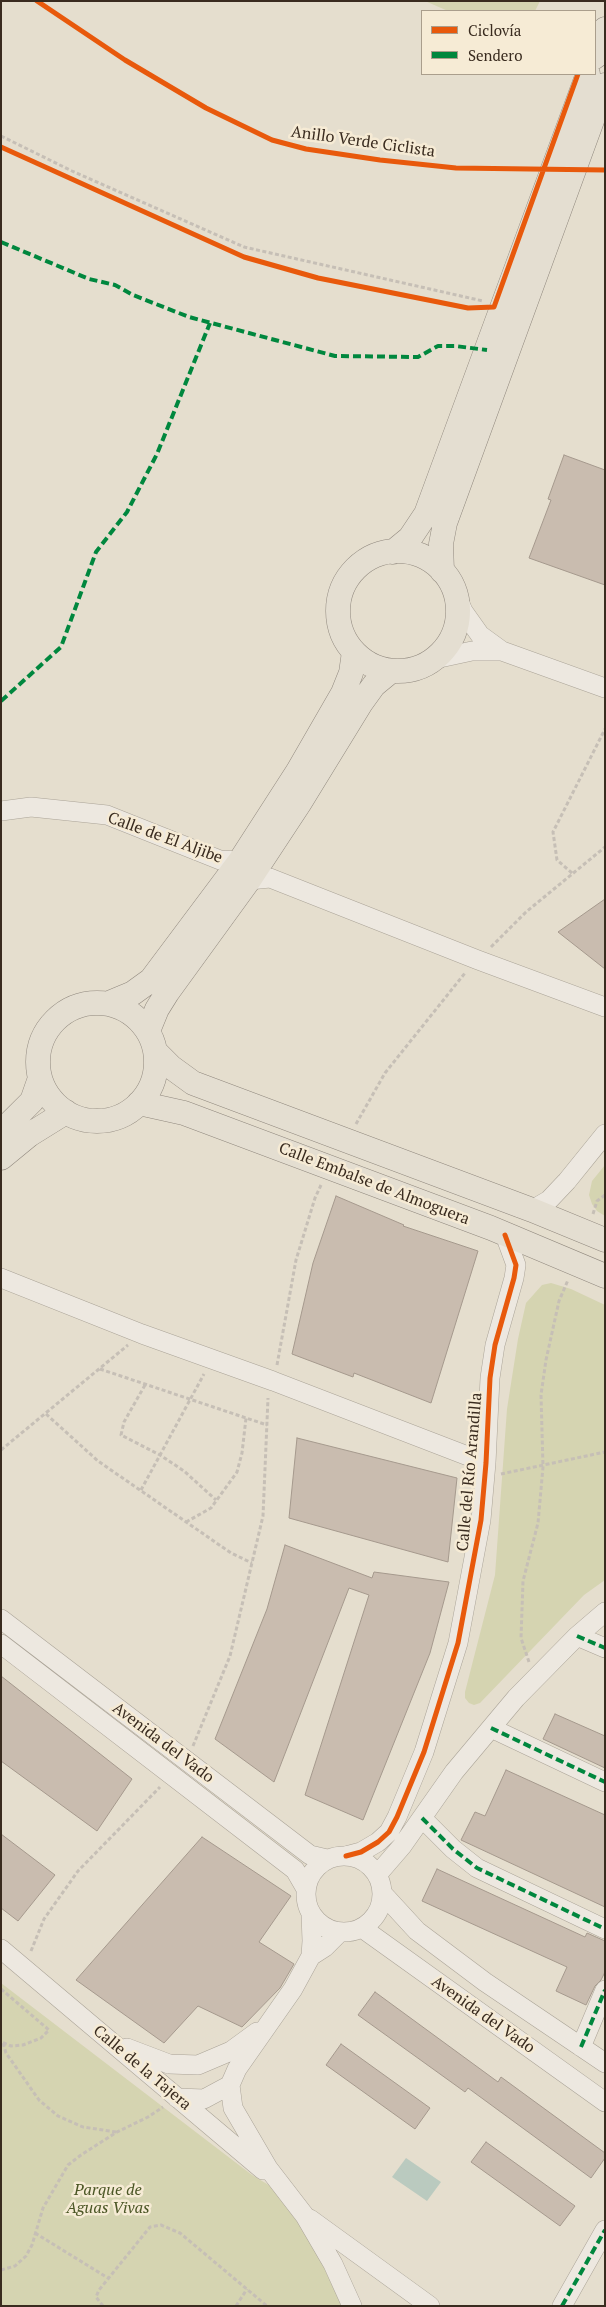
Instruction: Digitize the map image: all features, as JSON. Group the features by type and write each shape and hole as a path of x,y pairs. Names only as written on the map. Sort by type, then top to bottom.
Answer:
{"main road":[{"path":"596,53 605,29"},
{"path":"393,552 410,538 426,514 505,305 588,75"},
{"path":"442,571 441,544 444,523 505,305 605,85"},
{"path":"393,552 418,554 430,560 442,571 455,589 458,599 458,615 453,633 443,651 434,659 417,668 391,671 377,668 354,652 343,636 338,617 338,602 342,589 356,569 378,556 393,552"},
{"path":"152,1041 138,1018 125,1009 109,1003 93,1002 71,1008 53,1022 40,1042 37,1066 40,1078 46,1092 54,1103 80,1119 96,1121 112,1119 127,1113 139,1103 150,1088 156,1069 152,1041 157,1009 244,870 343,693 351,673 354,652"},
{"path":"109,1003 133,993 151,980 299,804 361,703 374,685 391,671"},
{"name":"Calle Embalse de Almoguera","path":"152,1041 171,1067 193,1083 532,1210 605,1240"},
{"path":"1,1132 32,1101 40,1078"},
{"name":"Calle Embalse de Almoguera","path":"139,1103 184,1113 505,1235 605,1276"},
{"path":"1,1158 29,1135 66,1112"}],"street":[{"path":"458,599 463,611 480,635 502,651 605,688"},
{"path":"434,659 472,651 502,651"},
{"name":"Calle de El Aljibe","path":"1,811 31,807 106,816 605,1007"},
{"path":"532,1210 549,1200 605,1134"},
{"name":"Calle del Río Arandilla","path":"337,1858 361,1852 388,1832 424,1752 458,1643 476,1553 486,1470 490,1378 495,1345 514,1278 516,1264 505,1235"},
{"path":"1,1278 142,1334 212,1359 486,1470"},
{"path":"377,1875 389,1863 454,1772 491,1728 534,1679 577,1636 605,1612"},
{"name":"Avenida del Vado","path":"1,1619 310,1855 337,1858"},
{"path":"577,1636 605,1648"},
{"name":"Avenida del Vado","path":"1,1644 294,1870 306,1889"},
{"path":"491,1728 605,1782"},
{"path":"422,1818 452,1849 477,1868 605,1929"},
{"path":"177,2098 204,2099 230,2085 237,2069 293,1989 311,1956 311,1914 306,1900 306,1889 310,1875 318,1865 337,1858 355,1857 366,1862 381,1882 383,1894 380,1907 374,1918 362,1928 354,1931 340,1932 329,1930 311,1914"},
{"name":"Avenida del Vado","path":"383,1894 417,1931 485,1982 605,2063"},
{"name":"Avenida del Vado","path":"362,1928 605,2102"},
{"path":"311,1956 325,1947 340,1932"},
{"name":"Calle de la Tajera","path":"1,1949 283,2187"},
{"path":"580,2047 605,1990"},
{"path":"112,2043 170,2064 198,2065 230,2050 268,2024"},
{"name":"Calle de la Tajera","path":"230,2085 233,2108 254,2145 305,2216 333,2264 352,2306"},
{"path":"305,2216 430,2306"},
{"path":"562,2306 605,2230"}],"path":[{"path":"1,136 72,171 244,247 478,301 505,305"},
{"path":"476,307 505,305"},
{"path":"572,873 557,860 554,832 605,729"},
{"path":"534,1679 521,1638 523,1581 538,1523 543,1466 541,1395 546,1360 560,1301 575,1263"},
{"path":"1,1450 142,1334"},
{"path":"141,1490 212,1359"},
{"path":"99,1369 266,1426"},
{"path":"145,1385 124,1422 121,1435 160,1455 184,1471 216,1500"},
{"path":"46,1414 98,1461 231,1553 252,1563"},
{"path":"186,1522 211,1508 237,1472 242,1453 246,1418"},
{"path":"486,1470 543,1466 605,1452"},
{"path":"1,1989 49,2030 41,2038 23,2045 2,2042 6,2053 39,2100 58,2116 83,2128 117,2132"},
{"path":"1,2270 15,2266 26,2256 43,2208 68,2165 81,2154 117,2132 148,2118 177,2098"},
{"path":"103,2306 96,2296 108,2278 150,2227 161,2225 180,2233 267,2306"},
{"path":"27,2230 108,2278"},
{"path":"236,2306 247,2289"}],"green space":[{"path":"425,1 540,1 536,10 446,10"},
{"path":"605,1165 605,1216 597,1211 589,1195 592,1181"},
{"path":"551,1283 571,1289 605,1305 605,1580 584,1595 480,1703 474,1705 465,1698 465,1692 495,1575 507,1409 518,1339 526,1303 542,1285"},
{"name":"Parque de Aguas Vivas","path":"1,1983 252,2175 292,2199 342,2306 1,2306"}],"shaded area":[{"path":"406,2158 441,2182 427,2201 392,2177"}],"building":[{"path":"564,455 605,470 605,585 529,558 551,500 548,499"},
{"path":"605,899 605,969 558,932"},
{"path":"336,1196 403,1226 478,1251 431,1403 354,1373 353,1377 292,1354 313,1263"},
{"path":"297,1438 457,1478 448,1562 289,1518"},
{"path":"285,1545 372,1578 374,1572 449,1582 430,1653 363,1820 305,1795 369,1595 349,1588 274,1782 215,1739 267,1609"},
{"path":"1,1676 132,1779 97,1831 1,1761"},
{"path":"555,1714 605,1736 605,1768 543,1739"},
{"path":"506,1770 605,1815 605,1907 461,1840 475,1812 485,1816"},
{"path":"1,1834 55,1875 18,1921 1,1908"},
{"path":"202,1837 291,1896 259,1942 294,1964 280,1988 242,2027 198,2006 164,2043 76,1980"},
{"path":"437,1869 585,1937 587,1933 605,1941 605,1972 595,1986 586,2005 556,1991 567,1967 422,1901"},
{"path":"375,1992 498,2082 501,2077 605,2153 605,2158 591,2178 468,2088 465,2092 358,2015"},
{"path":"341,2044 430,2108 415,2129 326,2065"},
{"path":"486,2142 575,2206 560,2226 471,2162"}],"marked path":[{"path":"1,242 89,279 115,285 133,295 189,317 335,356 418,357 438,346 487,350"},
{"path":"1,701 61,647 96,552 127,512 157,454 210,323"},
{"path":"577,1636 605,1648"},
{"path":"491,1728 605,1782"},
{"path":"422,1818 453,1849 477,1868 605,1929"},
{"path":"581,2047 605,1990"},
{"path":"562,2306 605,2230"}],"cycle path":[{"name":"Anillo Verde Ciclista","path":"37,1 125,60 206,108 272,140 306,149 380,160 456,168 605,170"},
{"path":"1,147 244,257 318,278 468,308 494,307 578,75"},
{"path":"346,1856 361,1852 378,1842 389,1832 397,1817 424,1752 458,1643 481,1520 490,1378 495,1345 516,1265 505,1235"}]}
